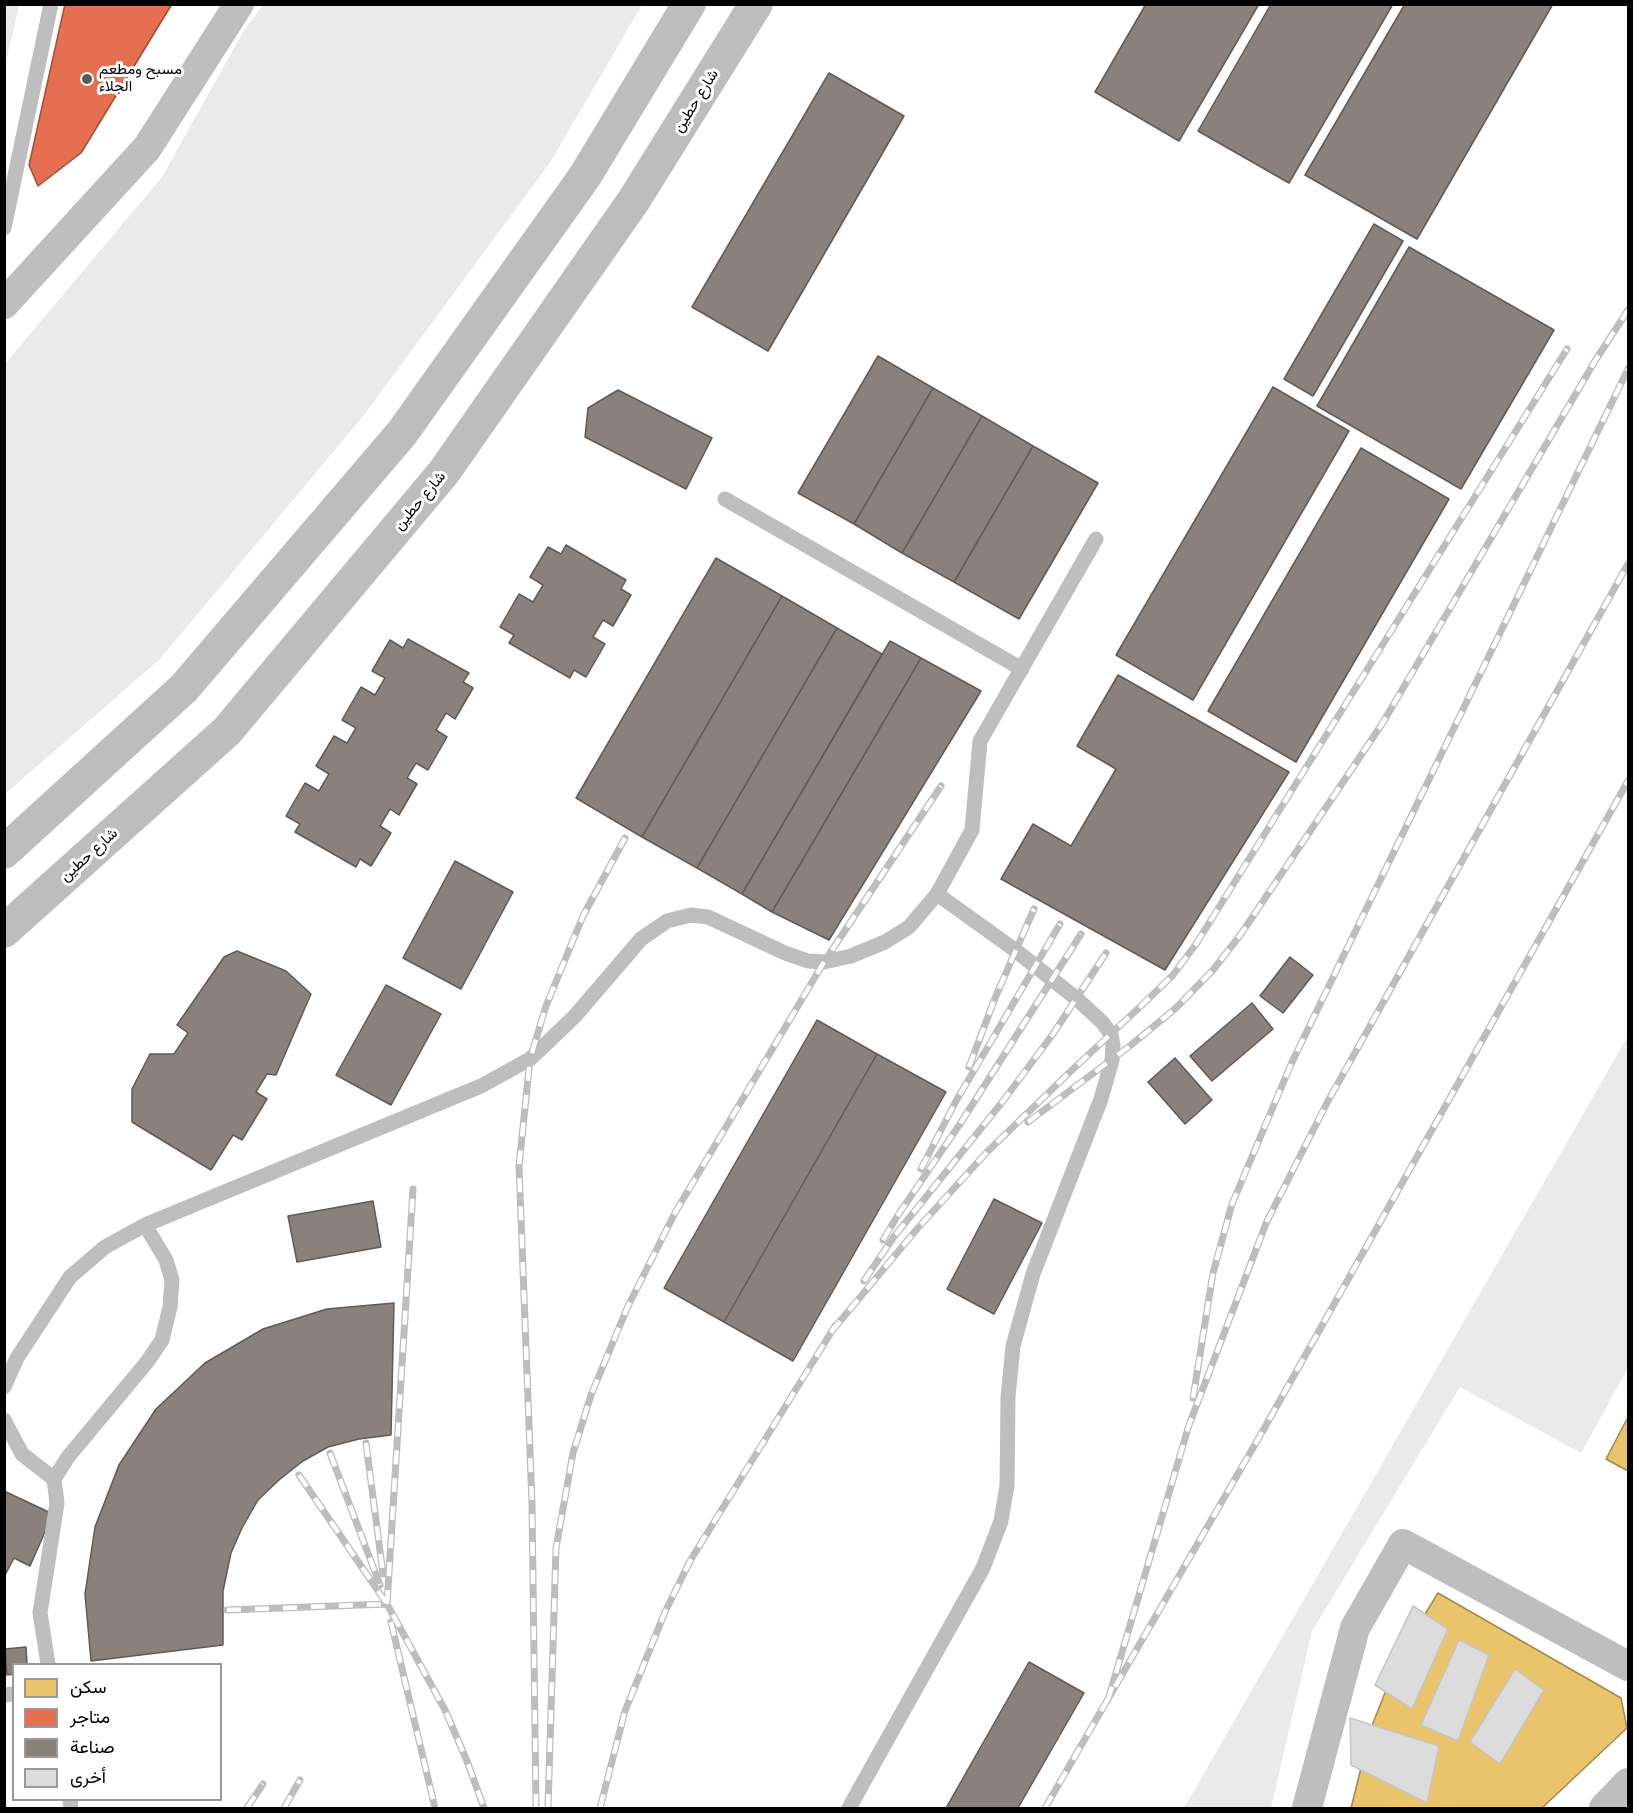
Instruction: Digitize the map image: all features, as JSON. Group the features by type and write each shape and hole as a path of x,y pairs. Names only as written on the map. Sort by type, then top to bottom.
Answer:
{"main road":[{"path":"4,852 184,688 402,433 585,176 689,4"},
{"name":"شارع حطين","path":"4,931 227,731 444,472 634,200 756,4"}],"street":[{"path":"4,304 147,148 239,4"},
{"path":"1307,1809 1355,1628 1404,1544 1629,1666"},
{"path":"1604,1809 1629,1784"}],"lane":[{"path":"4,228 51,4"},
{"path":"725,499 1022,669"},
{"path":"4,1387 17,1358 69,1277 105,1247 146,1225 481,1086 530,1059 575,1016 642,939 667,921 691,915 708,917 785,953 808,961 824,962 851,956 885,942 909,927 938,894 972,830 980,741 1096,539"},
{"path":"849,1809 983,1568 1001,1521 1007,1485 1008,1397 1013,1346 1033,1274 1085,1143 1112,1060 1111,1034 1102,1022 1015,950 938,894"},
{"path":"48,1663 40,1613 57,1503 54,1479 68,1457 147,1362 162,1340 170,1307 172,1280 166,1260 146,1225"},
{"path":"4,1420 22,1454 54,1479"}],"shaded area":[{"path":"4,5 19,5 5,68"},
{"path":"263,5 642,5 551,161 364,415 160,659 5,794 5,364 162,177 243,32"},
{"path":"1628,1036 1628,1368 1581,1453 1460,1387 1312,1631 1271,1808 1184,1808"}],"building: سكن":[{"path":"1628,1417 1628,1471 1606,1459"},
{"path":"1438,1593 1621,1698 1627,1728 1542,1808 1351,1808 1371,1728 1400,1655"}],"building: متاجر":[{"name":"مسبح ومطعم الجلاء","path":"65,4 172,4 81,153 38,186 29,165"}],"building: صناعة":[{"path":"1146,4 1259,4 1179,141 1095,92"},
{"path":"1271,4 1393,4 1289,183 1198,131"},
{"path":"1405,4 1553,4 1417,239 1305,175"},
{"path":"829,73 904,116 768,351 692,307"},
{"path":"1374,224 1403,241 1313,396 1284,379"},
{"path":"1409,247 1554,330 1461,489 1317,406"},
{"path":"878,356 933,388 854,524 798,493"},
{"path":"1273,387 1349,431 1193,700 1116,655"},
{"path":"933,388 982,416 902,553 854,524"},
{"path":"618,390 712,438 686,489 585,437 588,408"},
{"path":"982,416 1033,446 954,582 902,553"},
{"path":"1033,446 1098,483 1019,619 954,582"},
{"path":"1361,448 1449,499 1296,762 1208,711"},
{"path":"566,545 626,580 621,589 631,595 613,626 603,620 593,637 605,644 586,677 574,670 570,678 509,643 514,635 500,627 519,594 533,602 543,585 530,577 548,547 561,554"},
{"path":"716,558 782,596 642,837 576,798"},
{"path":"782,596 837,628 697,868 642,837"},
{"path":"837,628 882,654 742,894 697,868"},
{"path":"408,639 469,673 463,682 473,688 455,719 446,713 436,730 447,737 428,770 416,763 407,778 417,784 399,815 390,809 380,826 391,833 371,866 360,859 356,867 295,832 300,824 286,816 305,783 319,791 329,774 316,766 334,736 347,743 356,728 342,720 361,687 375,695 385,678 372,671 390,640 403,648"},
{"path":"890,641 921,658 772,912 742,894"},
{"path":"921,658 981,691 829,940 772,912"},
{"path":"1118,675 1289,772 1165,970 1001,879 1033,824 1071,846 1116,769 1077,746"},
{"path":"455,861 513,892 461,989 403,958"},
{"path":"237,951 286,971 311,994 276,1075 267,1074 256,1092 267,1099 242,1140 233,1135 211,1170 132,1122 132,1089 150,1054 174,1054 188,1033 177,1025 224,957"},
{"path":"1290,957 1313,975 1283,1013 1260,996"},
{"path":"386,985 441,1014 391,1105 336,1075"},
{"path":"1252,1003 1273,1029 1212,1081 1190,1056"},
{"path":"817,1020 877,1054 724,1322 664,1288"},
{"path":"877,1054 946,1092 793,1361 724,1322"},
{"path":"1175,1058 1212,1100 1185,1124 1148,1082"},
{"path":"994,1199 1042,1223 994,1314 947,1289"},
{"path":"373,1201 381,1247 297,1262 288,1216"},
{"path":"394,1303 391,1435 359,1439 328,1447 303,1461 258,1500 231,1553 223,1591 223,1645 91,1661 85,1594 95,1527 119,1465 156,1409 205,1363 263,1329 327,1309"},
{"path":"4,1491 53,1514 30,1566 14,1558 4,1577"},
{"path":"26,1647 27,1663 12,1663 12,1674 7,1675 5,1649"},
{"path":"1029,1662 1084,1693 1018,1808 946,1808"}],"building: أخرى":[{"path":"1413,1606 1448,1629 1412,1709 1375,1685"},
{"path":"1459,1640 1489,1655 1458,1741 1421,1725"},
{"path":"1515,1669 1544,1690 1500,1764 1470,1742"},
{"path":"1350,1718 1439,1746 1427,1803 1351,1765"}],"railway":[{"path":"1028,1122 1131,1045 1176,1008 1213,970 1241,934 1382,724 1595,361 1628,310"},
{"path":"831,1332 917,1229 987,1152 1173,975 1196,944 1567,349"},
{"path":"1193,1398 1213,1273 1232,1204 1292,1062 1628,369"},
{"path":"1108,1700 1189,1425 1267,1221 1328,1101 1628,564"},
{"path":"1045,1808 1265,1427 1628,781"},
{"path":"548,1808 556,1548 573,1453 591,1395 628,1306 676,1211 824,962 941,786"},
{"path":"536,1808 532,1503 519,1166 530,1059 546,1006 583,916 625,838"},
{"path":"969,1067 995,998 1034,909"},
{"path":"921,1169 956,1101 1060,924"},
{"path":"883,1240 1081,934"},
{"path":"864,1281 893,1238 1003,1101 1053,1034 1106,953"},
{"path":"387,1604 413,1189"},
{"path":"600,1808 625,1711 665,1612 690,1561 835,1326"},
{"path":"366,1443 383,1574"},
{"path":"330,1453 380,1585"},
{"path":"299,1475 387,1604 445,1710 484,1808"},
{"path":"227,1610 387,1604"},
{"path":"391,1622 435,1808"},
{"path":"284,1808 300,1780"},
{"path":"247,1808 263,1784"}],"place":[{"name":"مسبح ومطعم الجلاء","path":"87,79"}]}
